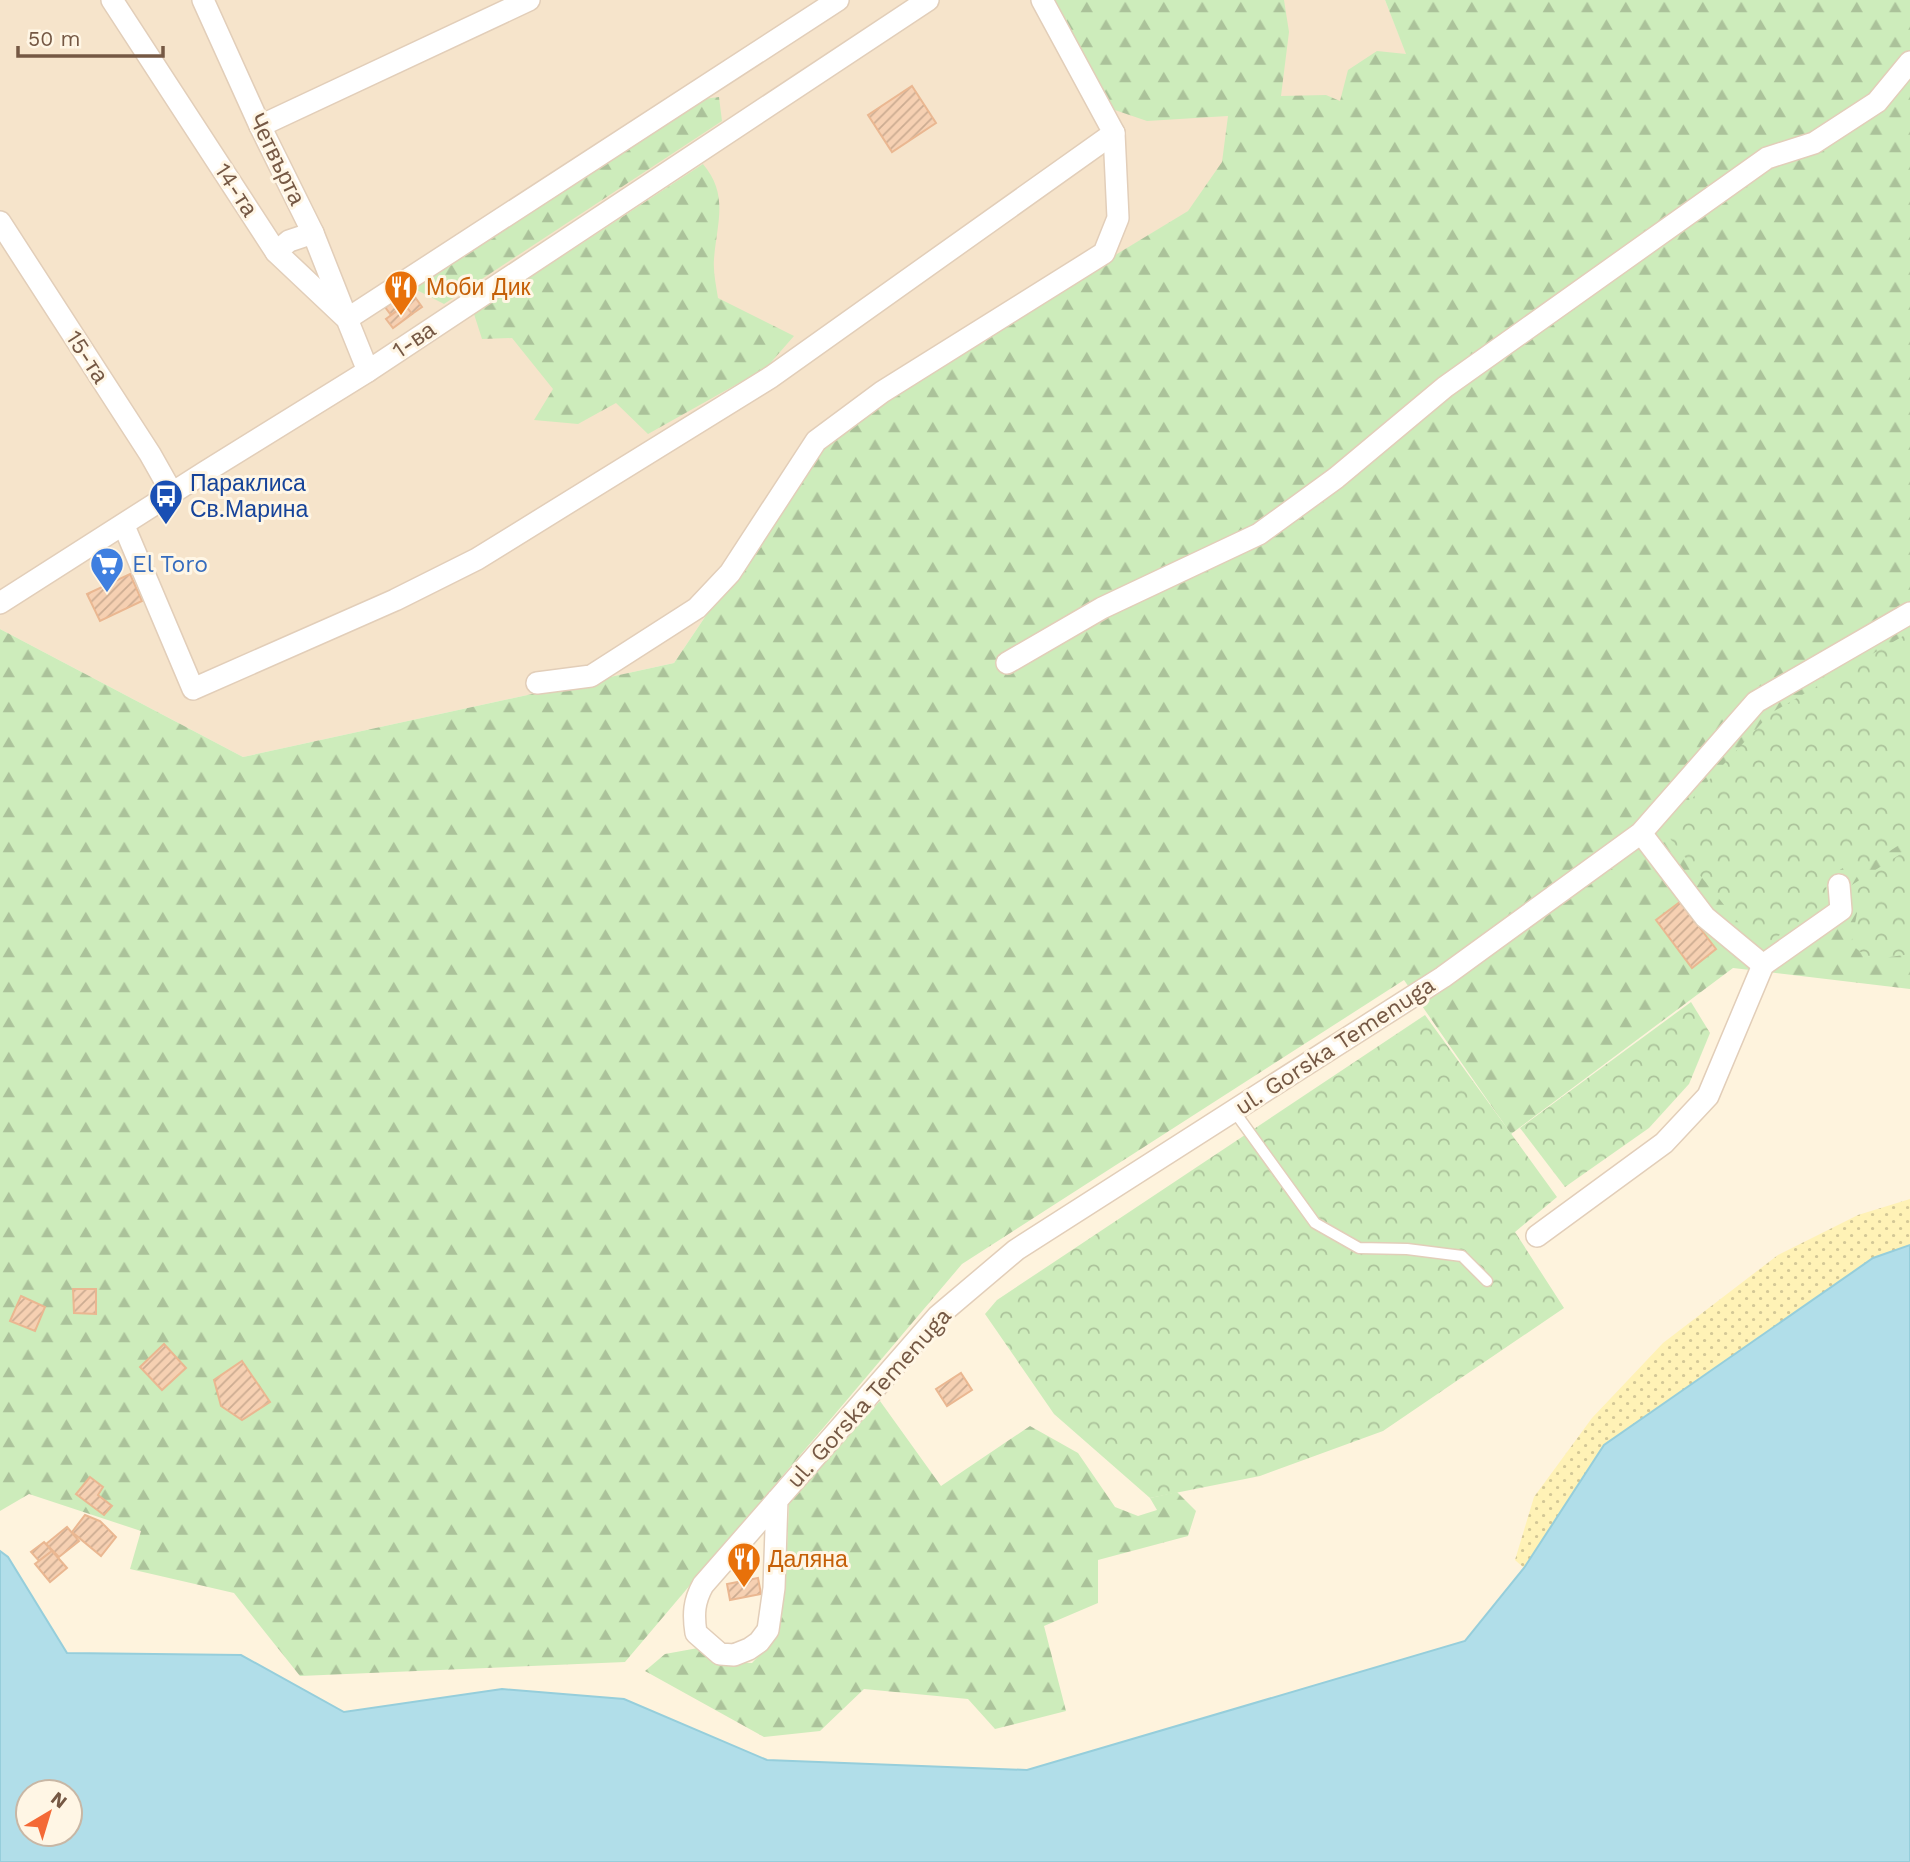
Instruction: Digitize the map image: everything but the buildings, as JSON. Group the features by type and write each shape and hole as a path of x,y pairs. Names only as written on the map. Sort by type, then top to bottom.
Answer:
{"street":[{"name":"14-та","path":"112,0 276,252 347,319 368,371"},
{"name":"Четвърта","path":"203,0 260,126 313,233 347,319"},
{"path":"260,126 529,0"},
{"path":"347,319 838,0"},
{"name":"1-ва","path":"0,603 368,371 928,0"},
{"path":"537,683 591,676 697,608 730,573 816,441 882,392 1104,253 1118,218 1114,133 1042,0"},
{"path":"1007,663 1102,608 1259,534 1336,478 1445,387 1767,158 1814,143 1877,102 1910,62"},
{"path":"124,526 193,689 395,600 477,559 771,377 1114,133"},
{"name":"15-та","path":"0,222 150,454 172,493"},
{"path":"276,252 289,241 313,233"},
{"name":"ul. Gorska Temenuga","path":"778,1500 774,1588 768,1629 749,1649 734,1655 720,1654 696,1633 693,1614 696,1598 703,1585 938,1316 1016,1250 1443,977 1641,833 1756,702 1910,613"},
{"path":"1641,833 1705,916 1763,965"},
{"path":"1536,1236 1664,1143 1708,1096 1763,965 1841,910 1839,885"}],"lane":[{"path":"1234,1111 1315,1223 1359,1248 1407,1249 1462,1256 1488,1281"}],"shaded area":[{"path":"0,0 1385,0 1415,75 955,352 822,443 674,663 243,757 0,629"}],"green space":[{"path":"1050,0 1284,0 1289,32 1281,96 1326,95 1340,101 1348,70 1377,51 1406,54 1385,0 1910,0 1910,989 1733,968 1511,1134 1404,980 962,1264 625,1662 300,1676 234,1593 130,1569 141,1531 29,1494 0,1511 0,629 243,757 674,663 822,443 955,352 1188,211 1222,162 1228,116 1147,121 1106,107"},
{"path":"719,97 722,121 444,304 413,288 703,99"},
{"path":"703,164 711,175 719,198 714,264 718,298 794,336 766,368 648,434 616,403 578,424 534,420 553,389 512,338 482,339 474,314"},
{"path":"1910,632 1910,838 1854,874 1846,866 1827,878 1825,903 1760,949 1663,830 1771,713"},
{"path":"1910,848 1910,954 1870,960 1851,944 1857,913 1847,888"},
{"path":"1691,1002 1710,1033 1689,1084 1649,1128 1565,1187 1520,1128"},
{"path":"1425,1015 1557,1197 1515,1232 1564,1308 1383,1431 1260,1476 1150,1498 1054,1414 985,1314 997,1300"},
{"path":"880,1401 941,1486 1030,1426 1078,1453 1115,1507 1138,1516 1157,1510 1150,1498 1177,1492 1196,1511 1188,1536 1098,1560 1098,1603 1044,1626 1066,1711 995,1729 968,1699 864,1689 820,1731 764,1737 645,1671 665,1654 698,1648 714,1662 752,1663 777,1637 786,1572 789,1502"}],"sand":[{"path":"1910,1199 1910,1245 1873,1258 1604,1445 1524,1568 1515,1560 1534,1497 1592,1418 1663,1343 1778,1255 1858,1215"}],"water":[{"path":"1910,1245 1910,1862 0,1862 0,1551 8,1557 67,1653 241,1655 344,1712 502,1689 624,1699 767,1760 1027,1770 1465,1641 1524,1568 1604,1445 1873,1258"}],"place":[{"name":"Моби Дик","path":"401,317"},
{"name":"Параклиса Св.Марина","path":"166,526"},
{"name":"El Toro","path":"107,594"},
{"name":"Даляна","path":"744,1589"}]}
